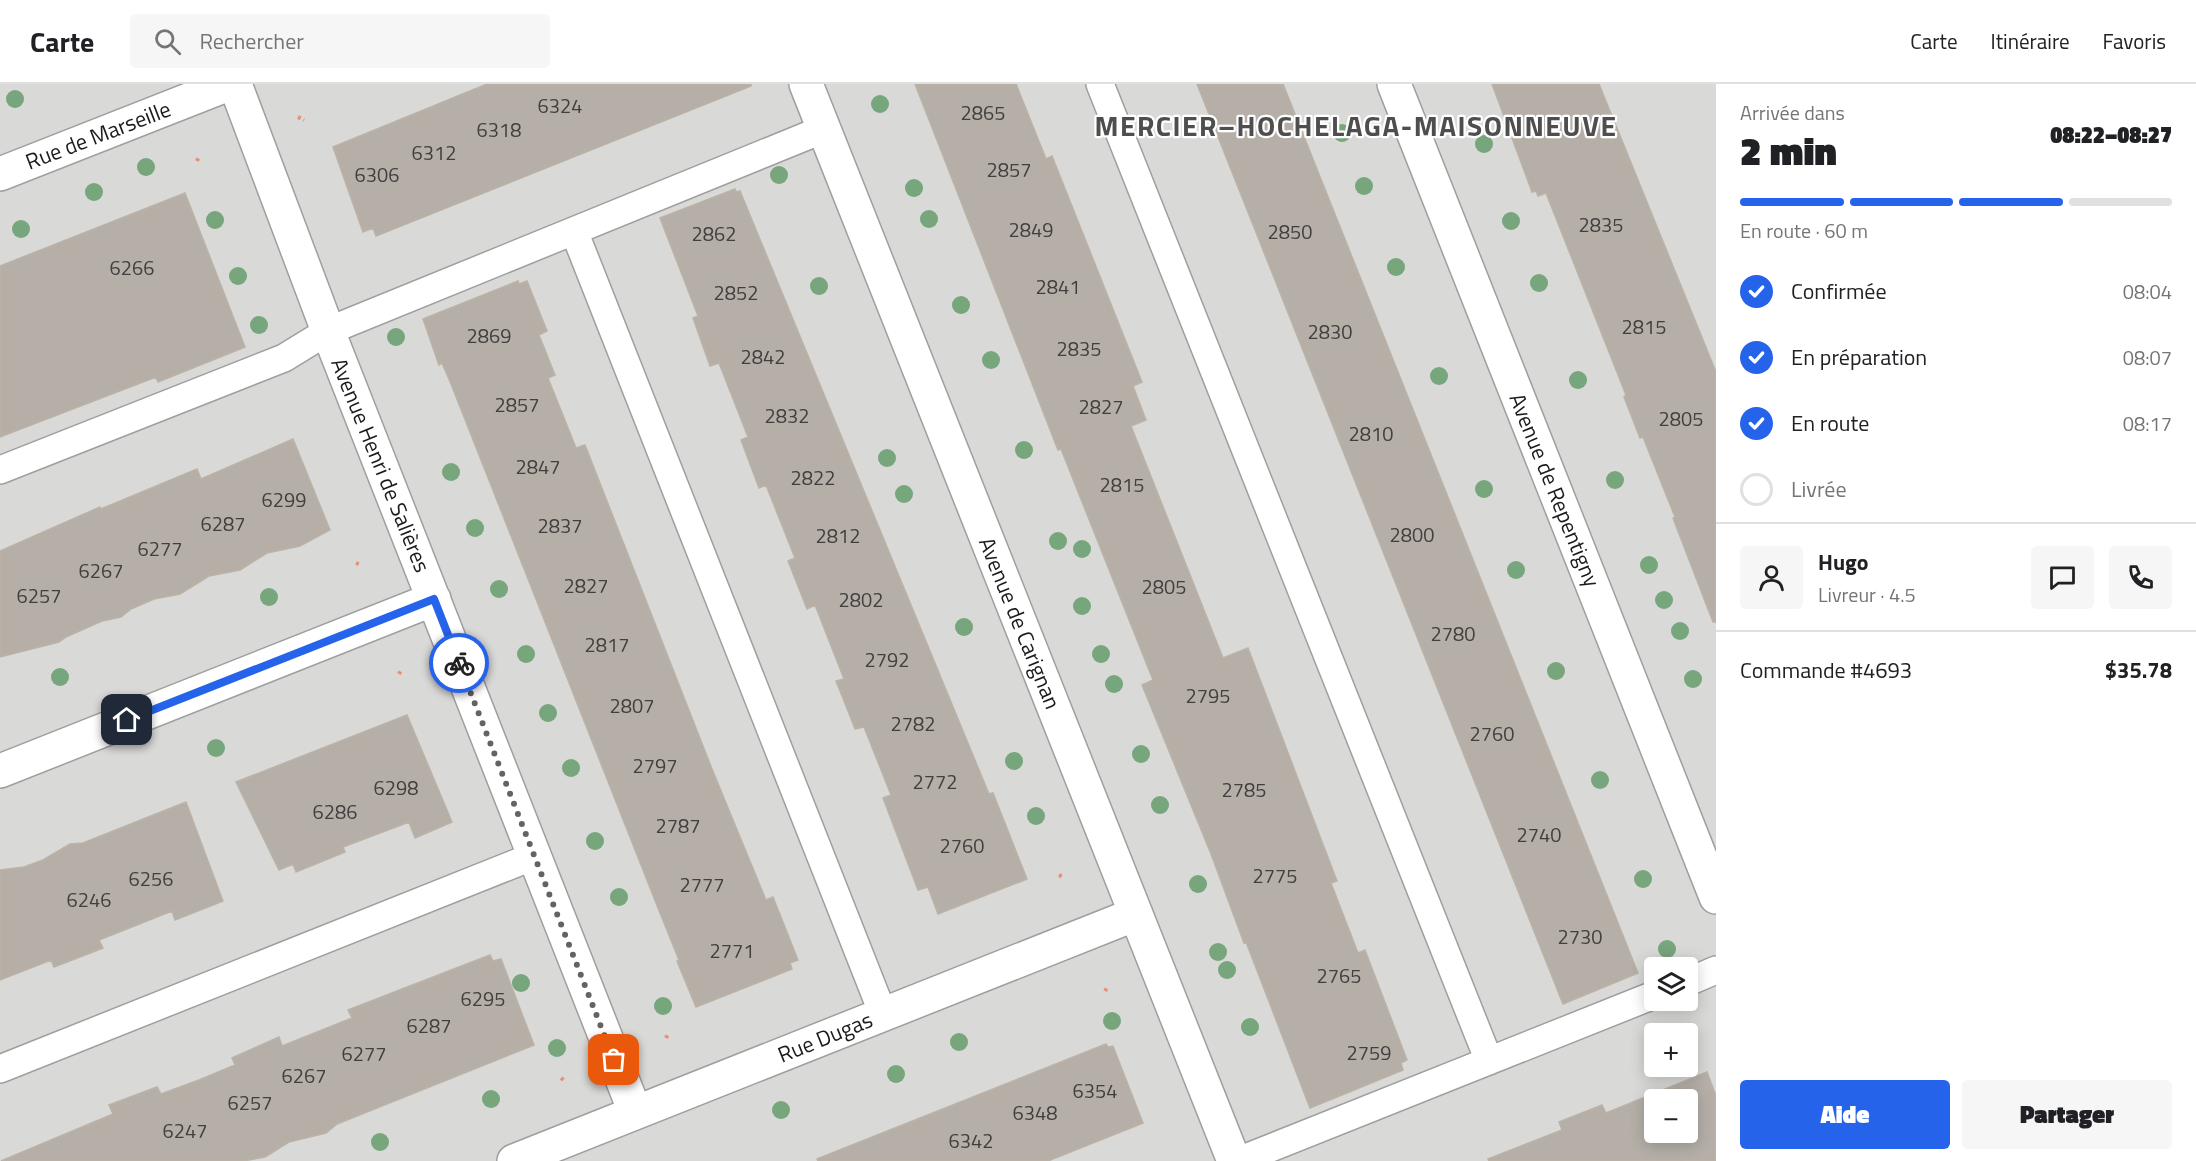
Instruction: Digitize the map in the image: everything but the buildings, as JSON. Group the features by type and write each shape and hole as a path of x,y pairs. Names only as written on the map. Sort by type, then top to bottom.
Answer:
{"street":[{"name":"Rue de Marseille","path":"0,174 229,84"},
{"name":"Avenue Henri de Salières","path":"235,84 328,331 635,1112"},
{"name":"Avenue de Carignan","path":"806,84 1236,1161"},
{"name":"Avenue de Repentigny","path":"1394,84 1716,897"},
{"path":"0,771 434,599"},
{"name":"Rue Dugas","path":"514,1161 1136,914"}],"lane":[{"path":"1101,84 1488,1061"},
{"path":"0,470 284,357 328,331 824,129"},
{"path":"574,231 883,1014"},
{"path":"0,1069 534,856"},
{"path":"1698,978 1716,970"},
{"path":"1236,1161 1644,999"}],"path":[{"path":"298,117 303,120"},
{"path":"196,161 199,156"}],"shaded area":[{"path":"0,84 1716,84 1716,1161 0,1161"}],"way so far":[{"path":"459,663 614,1060"}],"district":[{"name":"MERCIER–HOCHELAGA-MAISONNEUVE","path":"1356,126"}],"route":[{"path":"127,720 434,599 459,663"}]}
